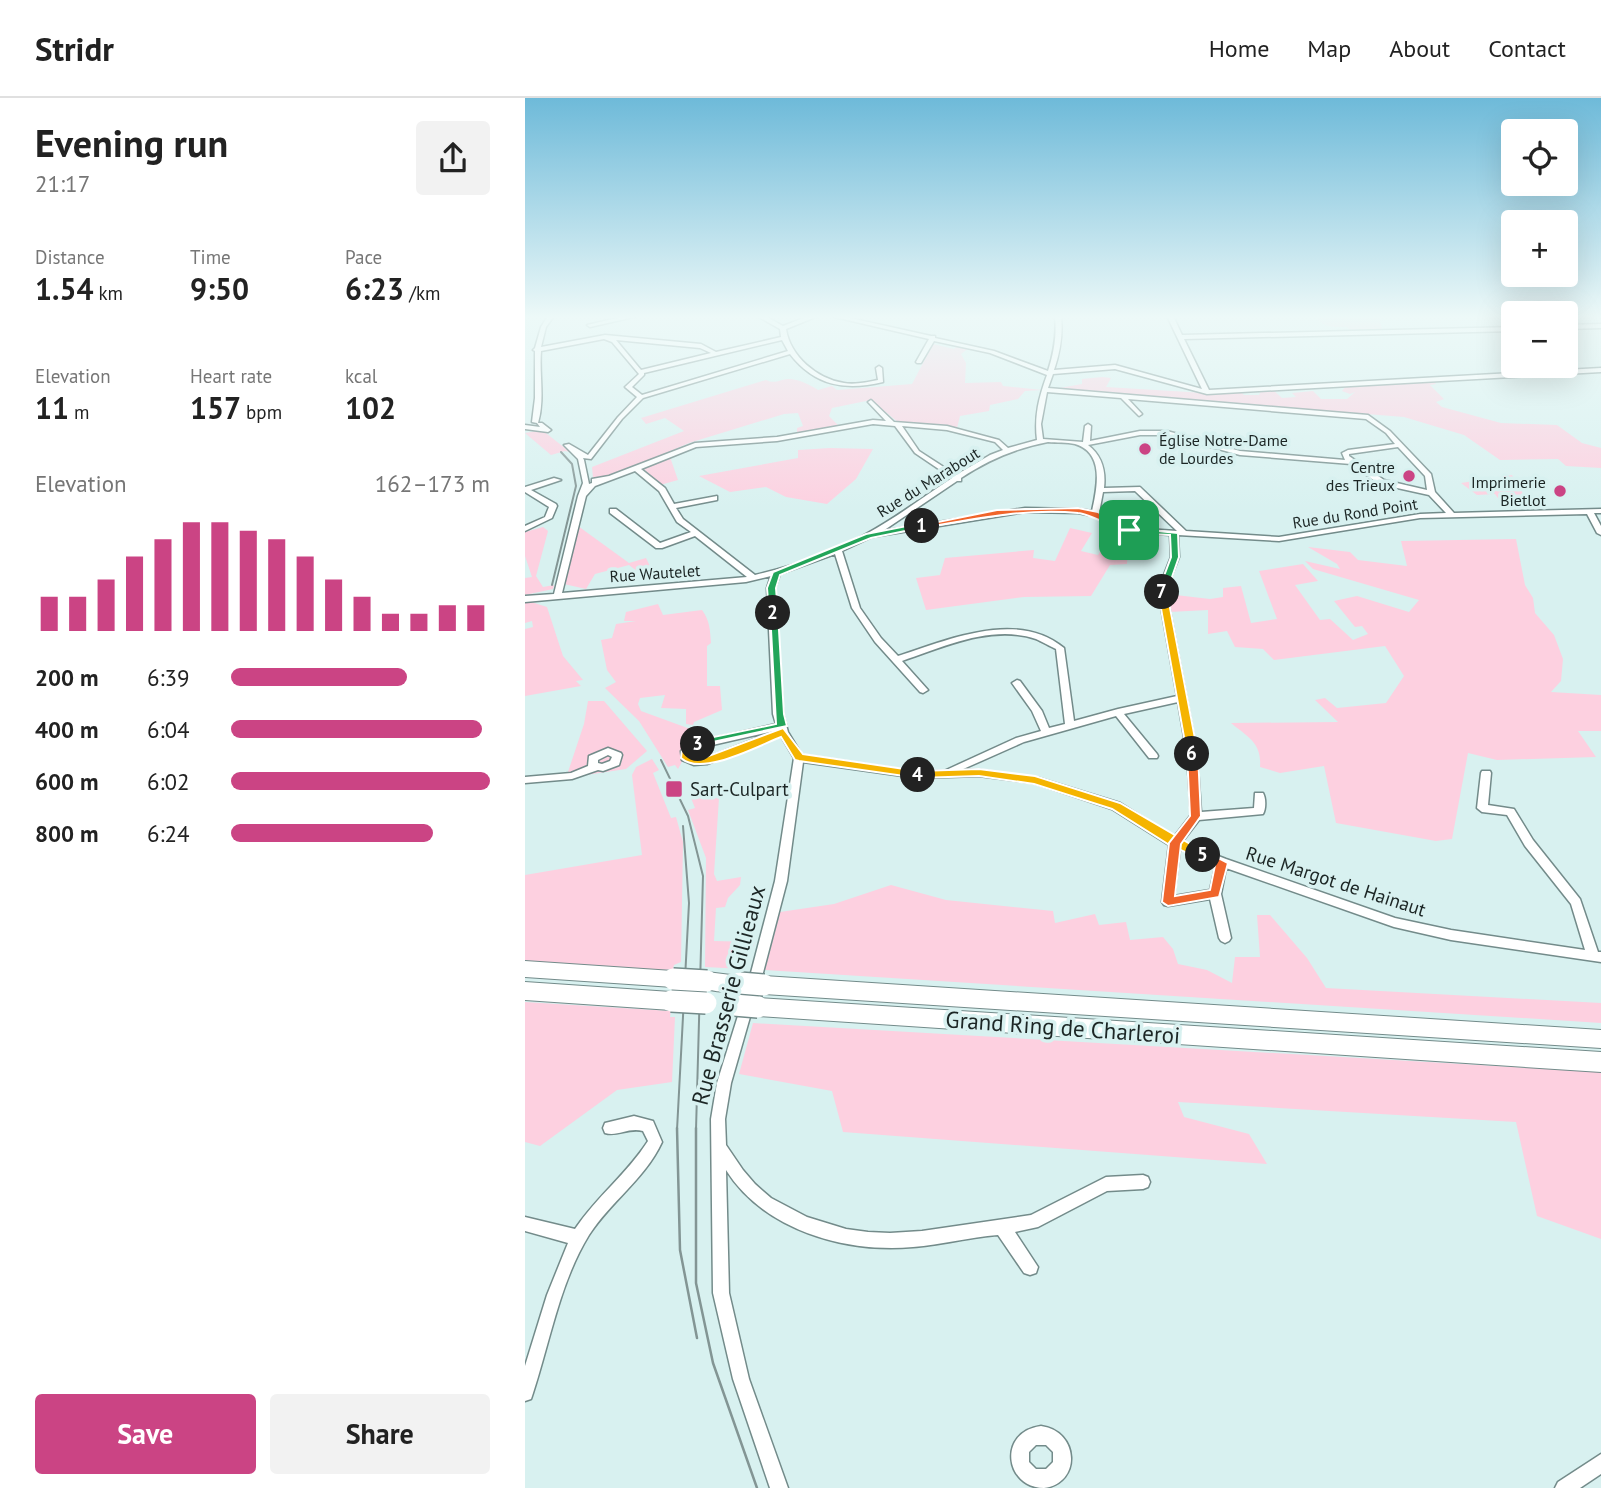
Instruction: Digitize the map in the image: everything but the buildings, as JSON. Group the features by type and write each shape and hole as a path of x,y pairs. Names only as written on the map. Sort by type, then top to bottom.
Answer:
{"highway":[{"name":"Grand Ring de Charleroi","path":"525,969 1601,1039"},
{"name":"Grand Ring de Charleroi","path":"525,991 1601,1062"}],"street":[{"path":"533,381 532,425 548,430 584,458 591,483"},
{"path":"635,381 628,387 641,397"},
{"path":"584,458 596,450 620,418 641,397 695,381"},
{"path":"832,381 841,385 881,381"},
{"path":"1048,381 1038,414 1040,440 1084,444 1140,433 1167,433 1240,453 1349,462 1388,484 1431,494 1451,514"},
{"path":"1166,381 1207,392 1406,381"},
{"path":"1202,381 1207,392"},
{"path":"1045,390 1368,417 1400,445 1428,476 1431,494"},
{"path":"1123,397 1139,414"},
{"path":"871,402 895,424 917,452 958,479"},
{"path":"558,594 582,496 591,483 637,469 695,445 777,439 873,422 947,428 997,441 1007,450"},
{"path":"1084,444 1088,426"},
{"name":"Rue du Marabout","path":"749,579 776,574 869,536 1007,450 1040,440"},
{"path":"1084,444 1094,453 1102,469 1101,490 1095,514"},
{"path":"1349,462 1345,453 1350,451 1400,445"},
{"path":"637,469 662,490 680,520 749,579 771,588"},
{"path":"526,489 557,480"},
{"path":"525,529 548,518 552,506 526,489"},
{"path":"1101,490 1137,489 1179,533 1175,557 1162,590 1192,754 1196,816 1175,843 1168,902 1215,894"},
{"path":"673,506 714,498"},
{"name":"Rue du Rond Point","path":"869,536 997,512 1078,510 1095,514 1129,530 1279,538 1451,514 1601,513"},
{"path":"613,511 659,546 696,533"},
{"path":"1590,512 1601,531"},
{"path":"838,549 856,608 895,660 923,690"},
{"path":"734,580 739,577 739,568"},
{"path":"776,574 771,588 783,729 799,758"},
{"name":"Rue Wautelet","path":"527,598 749,579"},
{"path":"895,660 986,633 1012,630 1031,635 1060,648 1070,725"},
{"path":"1017,683 1037,711 1046,732"},
{"path":"943,774 1020,740 1118,712 1181,698"},
{"path":"1118,712 1153,756"},
{"path":"783,729 708,761 694,762 687,758 686,751 699,743 783,729"},
{"name":"Rue Margot de Hainaut","path":"799,758 918,775 979,773 1035,780 1116,806 1175,843 1222,863 1394,922 1451,935 1597,956"},
{"name":"Rue Brasserie Gillieaux","path":"779,1488 741,1379 721,1293 718,1119 724,1083 781,881 799,758"},
{"path":"525,780 572,776 595,767"},
{"path":"1486,773 1482,808 1510,812 1528,843 1576,902 1597,956"},
{"path":"1196,816 1259,811 1259,796"},
{"path":"1222,863 1215,894 1225,939"},
{"path":"525,1393 579,1238 607,1202 642,1166 655,1142 648,1126 634,1122 610,1128"},
{"path":"720,1147 749,1189 778,1211 840,1234 888,1241 1033,1222 1106,1184 1143,1182"},
{"path":"525,1224 579,1238"},
{"path":"1002,1227 1030,1267"},
{"path":"1564,1488 1601,1463"}],"shaded area":[{"path":"763,381 797,381 818,390 832,386 837,390 912,384 914,381 1001,382 1003,386 1042,390 1025,391 1018,399 990,405 989,411 960,416 957,428 899,423 871,400 832,408 829,416 839,426 797,435 797,428 803,426 798,413 784,414 689,443 611,477 593,478 592,467 684,431 665,418 646,424 641,418"},
{"path":"1082,381 1109,381 1106,387 1205,393 1241,392 1244,395 1259,395 1261,391 1273,390 1282,398 1296,397 1292,393 1313,391 1321,399 1347,399 1355,392 1350,394 1342,391 1346,386 1433,381 1436,384 1430,385 1444,399 1436,402 1442,407 1501,423 1557,425 1582,443 1601,448 1601,468 1566,466 1558,459 1500,460 1464,435 1404,417 1054,389 1082,384"},
{"path":"542,430 570,452 551,455 525,433"},
{"path":"873,449 856,479 827,504 786,497 766,487 730,492 699,476 798,458 798,450"},
{"path":"670,457 678,480 660,485 643,468"},
{"path":"1512,475 1528,502 1500,501 1495,494 1477,495 1461,483"},
{"path":"578,526 629,563 646,558 651,568 638,572 629,565 595,574 586,589 564,584"},
{"path":"543,527 548,531 536,576 543,587 554,585 553,589 525,595 525,578 532,577 525,556 525,532"},
{"path":"1070,528 1092,533 1081,551 1098,555 1106,543 1128,547 1127,564 1110,565 1091,596 1024,597 926,610 916,578 940,575 945,558 1034,550 1033,558 1055,561"},
{"path":"1516,539 1525,585 1533,598 1535,613 1554,635 1563,659 1561,681 1551,692 1601,695 1601,731 1578,731 1596,757 1497,760 1468,753 1452,839 1436,841 1336,823 1324,766 1280,773 1260,767 1256,746 1231,723 1338,722 1315,700 1325,698 1337,708 1386,703 1404,676 1385,646 1274,660 1263,649 1235,647 1227,631 1208,634 1208,610 1169,612 1167,594 1210,599 1223,597 1223,588 1241,586 1251,623 1277,619 1259,571 1303,564 1318,581 1295,585 1320,620 1330,619 1353,640 1368,634 1362,626 1355,627 1334,601 1357,596 1409,612 1419,600 1313,569 1305,561 1340,569 1337,564 1308,547 1350,552 1358,560 1407,566 1401,541"},
{"path":"525,600 547,607 563,656 583,680 576,681 581,686 525,696 525,629 533,627 532,621 525,623"},
{"path":"658,604 663,615 702,610 708,622 711,643 707,646 707,686 720,686 722,710 694,722 693,725 686,724 686,709 661,708 665,695 640,698 638,704 641,711 704,734 704,737 685,747 684,758 678,769 675,765 668,767 639,721 605,688 616,682 607,670 601,640 612,638 616,624 636,621 624,621 626,612"},
{"path":"588,701 604,701 647,751 626,769 566,778 584,724"},
{"path":"652,759 659,770 653,773 671,818 676,817 683,842 681,962 674,965 673,969 653,971 525,962 525,875 642,855 632,775 636,767"},
{"path":"691,798 719,798 714,874 717,881 741,877 740,885 728,898 725,907 716,908 714,941 755,942 744,969 705,967 706,858 688,810 695,808"},
{"path":"891,885 946,900 1053,911 1055,923 1095,914 1099,925 1126,922 1130,940 1163,937 1173,949 1178,964 1207,970 1232,983 1235,957 1260,957 1257,915 1270,915 1307,958 1326,988 1601,1003 1601,1023 765,970 780,912 834,904"},
{"path":"525,1002 671,1011 670,1017 675,1017 672,1082 617,1090 540,1146 525,1142"},
{"path":"753,1023 1601,1072 1601,1239 1537,1216 1516,1122 1178,1102 1184,1117 1249,1134 1267,1164 843,1132 832,1091 739,1074"}],"tram line":[{"path":"552,585 576,486 572,464 561,452"},
{"path":"661,760 688,816 703,876 696,1130"},
{"path":"677,1129 689,903 683,826"},
{"path":"677,1129 680,1250 697,1338"},
{"path":"696,1130 696,1283 713,1363 757,1488"}],"place":[{"name":"Église Notre-Dame de Lourdes","path":"1145,449"},
{"name":"Centre des Trieux","path":"1409,476"},
{"name":"Imprimerie Bietlot","path":"1560,491"},
{"name":"Sart-Culpart","path":"674,789"}],"route":[{"path":"1129,530 1113,525 1095,514 1078,510 997,512 869,536 776,574 771,588 778,714 782,726 692,746 686,751 687,758 694,762 708,761 783,732 799,758 918,775 979,773 1035,780 1116,806 1175,843 1222,863 1215,894 1168,902 1175,843 1196,816 1192,754 1162,590 1175,557 1174,533 1129,530"}]}
